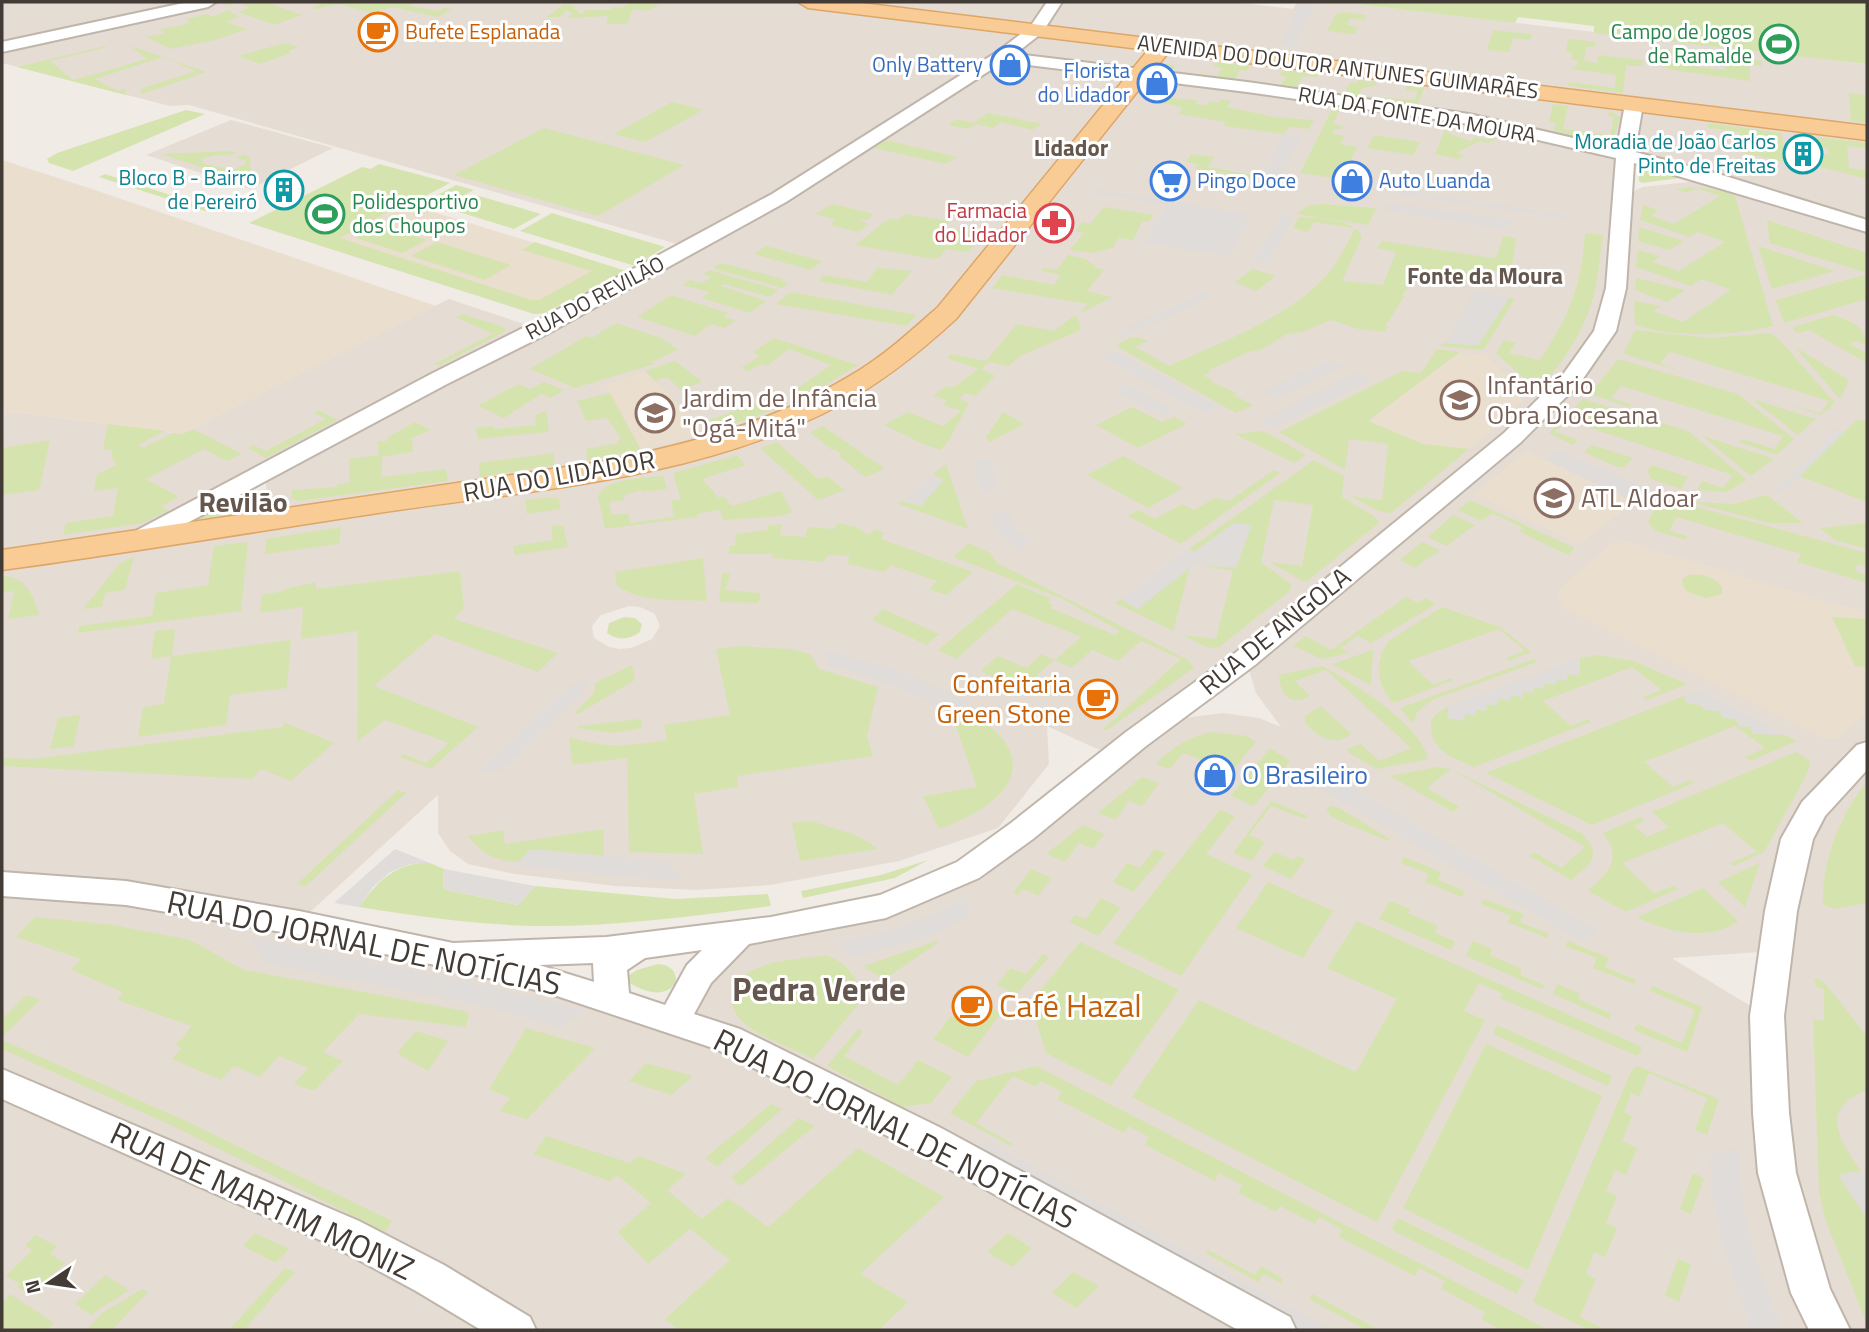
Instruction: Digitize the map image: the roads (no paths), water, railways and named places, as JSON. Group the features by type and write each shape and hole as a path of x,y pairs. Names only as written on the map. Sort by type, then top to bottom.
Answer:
{"main road":[{"name":"AVENIDA DO DOUTOR ANTUNES GUIMARÃES","path":"808,2 1867,133"},
{"name":"RUA DO LIDADOR","path":"2,560 600,471 673,456 740,438 801,415 854,387 909,349 947,313 1163,45"}],"street":[{"path":"2,47 208,2"},
{"path":"1036,30 1054,2"},
{"name":"RUA DO REVILÃO","path":"139,539 761,208 999,57 1036,30"},
{"name":"RUA DA FONTE DA MOURA","path":"999,57 1469,119 1625,155 1741,186 1867,226"},
{"name":"RUA DE ANGOLA","path":"453,956 606,950 740,933 886,906 968,870 1036,820 1136,739 1245,659 1527,426 1572,378 1605,331 1616,288 1625,155 1634,104"},
{"path":"1830,1330 1811,1293 1777,1173 1771,1113 1767,1016 1781,911 1797,839 1813,810 1867,751"},
{"name":"RUA DO JORNAL DE NOTÍCIAS","path":"2,884 126,893 299,923 453,956 613,1000 742,1044 861,1104 1276,1330"},
{"path":"673,1021 699,974 740,933"},
{"name":"RUA DE ANGOLA","path":"613,1000 609,965 637,946"},
{"name":"RUA DE MARTIM MONIZ","path":"2,1083 345,1233 430,1278 516,1330"}],"place":[{"name":"Bufete Esplanada","path":"378,32"},
{"name":"Campo de Jogos de Ramalde","path":"1779,44"},
{"name":"Only Battery","path":"1010,65"},
{"name":"Florista do Lidador","path":"1157,83"},
{"name":"Moradia de João Carlos Pinto de Freitas","path":"1803,154"},
{"name":"Pingo Doce","path":"1170,181"},
{"name":"Auto Luanda","path":"1352,181"},
{"name":"Bloco B - Bairro de Pereiró","path":"284,190"},
{"name":"Polidesportivo dos Choupos","path":"325,214"},
{"name":"Farmacia do Lidador","path":"1054,223"},
{"name":"Infantário Obra Diocesana","path":"1460,400"},
{"name":"Jardim de Infância \"Ogá-Mitá\"","path":"655,413"},
{"name":"ATL Aldoar","path":"1554,498"},
{"name":"Confeitaria Green Stone","path":"1098,699"},
{"name":"O Brasileiro","path":"1215,775"},
{"name":"Café Hazal","path":"972,1006"}],"district":[{"name":"Lidador","path":"1071,148"},
{"name":"Fonte da Moura","path":"1485,276"},
{"name":"Revilão","path":"243,502"},
{"name":"Pedra Verde","path":"819,989"}]}
